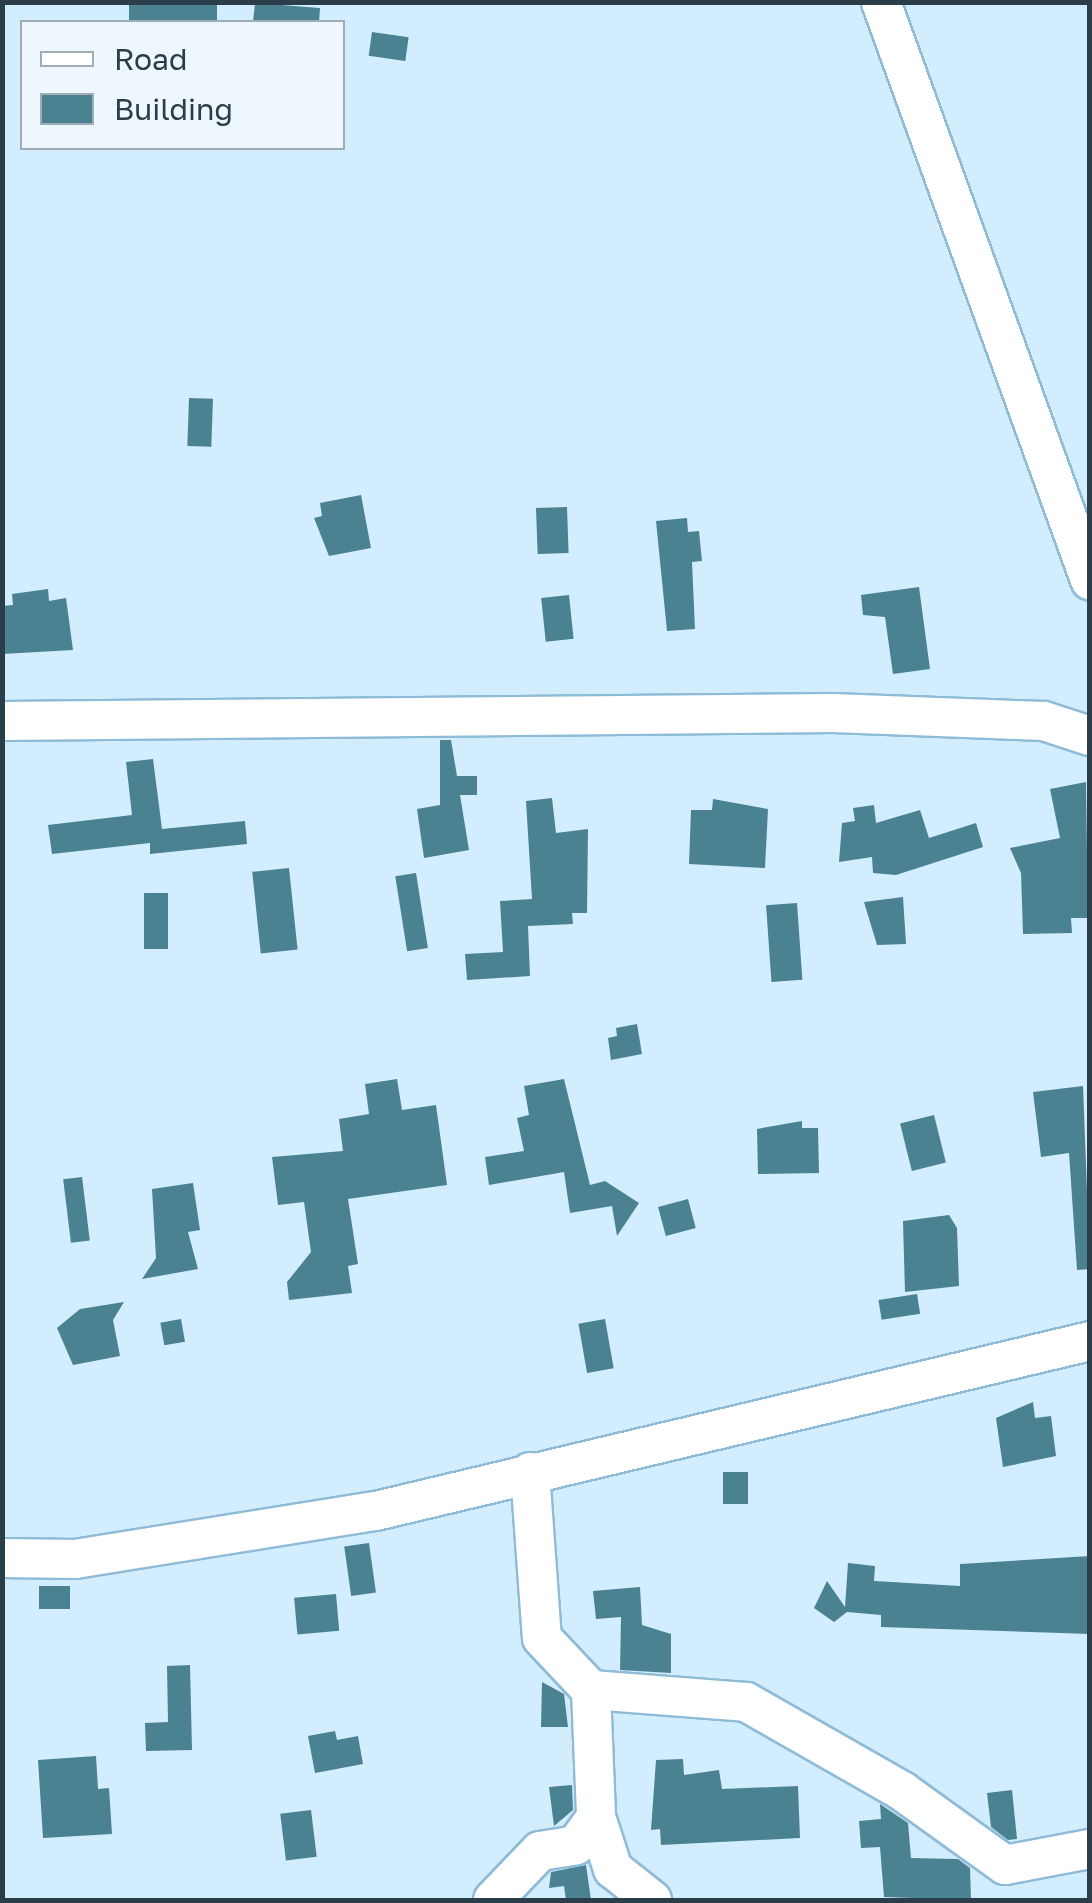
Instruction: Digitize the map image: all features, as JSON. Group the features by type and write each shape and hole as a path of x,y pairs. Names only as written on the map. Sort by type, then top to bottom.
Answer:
{"street":[{"path":"881,2 1090,580"},
{"path":"2,721 832,713 1044,721 1090,736"},
{"path":"4,1550 173,1546 530,1472 1090,1341"},
{"path":"530,1472 542,1638 591,1690 596,1817 613,1869 652,1900"},
{"path":"591,1690 746,1702 902,1791 1005,1865 1090,1849"},
{"path":"493,1900 540,1851 576,1844 596,1817"}],"building":[{"path":"129,2 217,2 217,20 129,20"},
{"path":"255,3 320,8 319,20 253,20"},
{"path":"372,32 409,37 405,61 369,56"},
{"path":"189,398 213,399 211,447 187,446"},
{"path":"361,495 371,548 329,556 314,518 322,516 320,503"},
{"path":"567,507 569,553 538,554 536,508"},
{"path":"687,518 688,532 699,531 702,561 692,562 695,629 667,631 656,521"},
{"path":"919,587 930,669 893,674 885,617 863,615 861,595"},
{"path":"48,589 49,601 66,598 73,650 2,654 2,606 13,605 12,594"},
{"path":"569,595 574,639 546,642 541,598"},
{"path":"440,740 451,740 457,776 477,776 477,795 460,795 469,850 424,858 417,809 440,805"},
{"path":"153,759 162,829 245,821 247,844 150,854 150,843 52,854 48,825 132,815 126,762"},
{"path":"1086,782 1088,918 1071,918 1072,933 1023,934 1021,873 1010,848 1060,838 1050,789"},
{"path":"552,798 556,833 588,829 587,913 572,913 573,924 528,926 530,976 467,980 465,954 503,952 500,901 532,899 526,801"},
{"path":"713,799 768,809 765,868 689,864 691,810 712,810"},
{"path":"874,805 876,823 920,810 929,838 976,823 983,847 896,875 873,873 872,857 839,862 842,823 855,821 853,808"},
{"path":"289,868 298,950 261,953 252,872"},
{"path":"416,873 428,948 407,951 395,876"},
{"path":"144,893 168,893 168,949 144,949"},
{"path":"903,897 906,944 877,945 864,902"},
{"path":"797,903 802,980 771,982 766,905"},
{"path":"637,1024 642,1054 611,1060 608,1038 617,1036 616,1028"},
{"path":"397,1079 402,1110 436,1105 447,1185 348,1199 358,1264 348,1266 352,1293 289,1300 287,1282 311,1252 304,1202 278,1205 272,1157 343,1151 339,1119 369,1114 365,1084"},
{"path":"564,1079 590,1185 605,1181 639,1203 617,1236 612,1206 570,1213 564,1172 489,1185 485,1157 524,1151 517,1118 529,1115 524,1086"},
{"path":"1083,1086 1090,1269 1077,1270 1069,1153 1041,1157 1033,1092"},
{"path":"934,1115 946,1163 912,1171 900,1123"},
{"path":"802,1121 802,1128 818,1128 819,1173 758,1174 757,1129"},
{"path":"82,1177 90,1241 71,1243 63,1179"},
{"path":"193,1183 200,1230 188,1232 198,1269 142,1279 156,1258 152,1189"},
{"path":"688,1199 696,1228 666,1236 658,1207"},
{"path":"949,1215 957,1228 959,1286 905,1292 903,1221"},
{"path":"917,1294 920,1314 882,1320 878,1300"},
{"path":"124,1302 113,1320 120,1356 73,1365 57,1328 80,1309"},
{"path":"181,1319 185,1342 164,1345 160,1323"},
{"path":"605,1319 614,1368 587,1373 578,1324"},
{"path":"1033,1402 1035,1418 1051,1416 1056,1456 1003,1467 996,1418"},
{"path":"723,1472 748,1472 748,1504 723,1504"},
{"path":"369,1543 376,1593 351,1596 344,1546"},
{"path":"1090,1556 1090,1634 881,1627 881,1615 847,1612 834,1622 814,1608 827,1581 845,1607 848,1563 875,1566 874,1581 960,1586 960,1564"},
{"path":"39,1586 70,1586 70,1609 39,1609"},
{"path":"640,1587 642,1625 671,1634 671,1673 620,1670 621,1617 596,1619 593,1591"},
{"path":"336,1594 339,1631 297,1635 294,1598"},
{"path":"190,1665 192,1750 146,1751 145,1723 168,1722 167,1666"},
{"path":"542,1682 564,1694 568,1727 541,1727"},
{"path":"335,1731 337,1740 358,1736 363,1764 315,1773 308,1736"},
{"path":"96,1756 98,1789 109,1788 112,1834 43,1838 38,1760"},
{"path":"683,1759 684,1775 719,1770 722,1789 798,1786 800,1838 661,1845 660,1829 651,1830 656,1760"},
{"path":"572,1785 573,1810 554,1826 549,1787"},
{"path":"1012,1790 1017,1839 1008,1840 991,1827 987,1793"},
{"path":"880,1804 908,1823 911,1858 958,1859 970,1868 971,1900 884,1897 880,1847 861,1848 859,1821 881,1819"},
{"path":"311,1810 317,1857 286,1860 280,1814"},
{"path":"586,1865 591,1900 566,1900 564,1886 549,1888 551,1872"}]}
